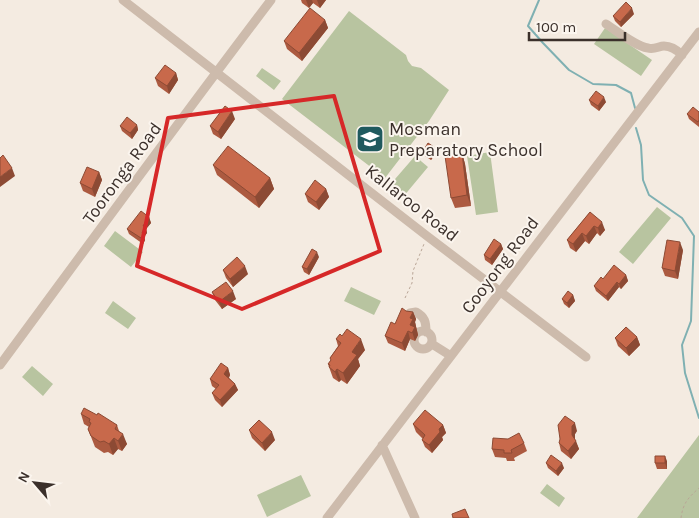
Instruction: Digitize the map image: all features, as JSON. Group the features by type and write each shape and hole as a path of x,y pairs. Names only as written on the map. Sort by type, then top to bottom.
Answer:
{"street":[{"name":"Kallaroo Road","path":"123,0 586,357"},
{"name":"Tooronga Road","path":"0,365 271,0"},
{"path":"606,24 632,41 648,48 671,47 682,54"},
{"name":"Cooyong Road","path":"327,518 699,32"},
{"path":"410,312 422,315 425,320 426,332"},
{"path":"421,331 430,334 432,344 428,348 418,348 414,339 416,334 421,331"},
{"path":"432,344 451,356"},
{"path":"382,446 415,518"}],"path":[{"path":"405,298 412,284 412,271 427,236"},
{"path":"681,518 682,508 688,498 699,488"}],"highlighted area":[{"path":"334,96 380,251 242,309 137,266 168,118"}],"green space":[{"name":"Mosman Preparatory School","path":"349,11 406,55 412,66 421,68 449,90 429,121 385,178 282,99"},
{"path":"605,28 652,60 641,76 594,44"},
{"path":"262,68 281,81 274,90 256,76"},
{"path":"490,152 498,212 476,215 467,156"},
{"path":"415,156 428,167 403,197 389,186"},
{"path":"657,207 671,218 633,264 619,252"},
{"path":"115,231 143,252 131,267 104,246"},
{"path":"351,287 381,301 374,315 344,301"},
{"path":"113,301 136,318 128,329 105,313"},
{"path":"32,366 53,384 43,396 22,377"},
{"path":"699,435 699,518 637,518"},
{"path":"301,475 311,496 267,517 257,495"},
{"path":"547,484 565,498 559,507 540,493"}],"building":[{"path":"626,2 632,8 620,22 613,16"},
{"path":"310,8 325,20 299,53 284,41"},
{"path":"165,65 176,73 167,86 155,78"},
{"path":"596,91 604,97 598,106 589,100"},
{"path":"225,106 232,111 218,132 210,126"},
{"path":"693,107 699,112 698,122 687,114"},
{"path":"127,117 137,125 130,133 120,126"},
{"path":"428,143 434,147 429,155 423,151"},
{"path":"228,146 270,178 255,197 213,165"},
{"path":"462,153 467,195 451,198 445,156"},
{"path":"3,155 12,168 0,177 0,158"},
{"path":"87,167 99,172 92,189 80,183"},
{"path":"315,180 326,189 316,202 305,194"},
{"path":"141,211 149,217 143,226 145,227 142,233 144,234 141,238 127,229"},
{"path":"590,212 602,222 598,228 594,226 586,236 582,233 573,244 567,240"},
{"path":"494,239 501,244 490,259 484,255"},
{"path":"667,240 680,242 675,271 662,268"},
{"path":"312,249 317,252 307,269 302,267"},
{"path":"237,257 245,266 230,279 223,270"},
{"path":"614,265 626,275 619,284 617,282 606,296 594,286 601,277 603,279"},
{"path":"226,282 233,291 219,302 212,292"},
{"path":"568,291 573,295 567,303 562,299"},
{"path":"402,308 413,312 410,318 413,319 410,325 415,327 412,333 408,331 402,343 385,336 391,322 395,324"},
{"path":"626,327 637,337 626,348 615,338"},
{"path":"347,329 361,339 352,352 357,355 343,373 337,369 335,372 328,364 341,343 336,339 340,334 342,336"},
{"path":"221,363 228,368 224,374 235,384 220,400 212,393 219,385 210,379"},
{"path":"84,408 97,415 98,413 117,425 115,429 123,434 118,441 114,438 109,444 104,441 100,442 91,436 88,429 91,423 89,422 90,419 81,414"},
{"path":"425,410 443,425 439,429 440,432 429,445 422,440 425,435 413,424"},
{"path":"565,416 575,423 572,426 572,435 576,441 568,451 559,443 558,425"},
{"path":"259,420 272,432 262,443 249,430"},
{"path":"519,433 524,443 511,450 512,453 504,453 504,450 492,449 493,438 508,439"},
{"path":"551,455 562,463 556,471 546,463"},
{"path":"655,456 665,456 665,463 655,463"},
{"path":"465,509 469,518 453,518 452,514"}],"waterway":[{"path":"539,0 528,26 543,43 569,70 593,84 616,85 631,93 635,108"},
{"path":"636,128 641,145 643,180 649,195 682,218 694,236 691,321 682,345 685,373 699,418"}],"place":[{"name":"Mosman Preparatory School","path":"370,139"}]}
